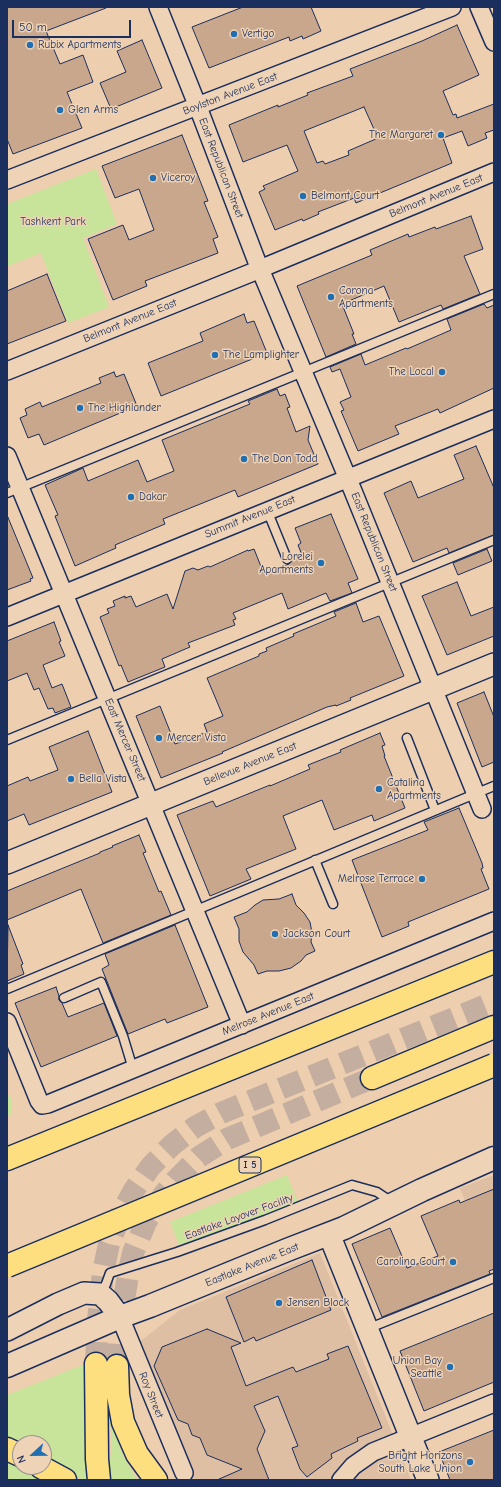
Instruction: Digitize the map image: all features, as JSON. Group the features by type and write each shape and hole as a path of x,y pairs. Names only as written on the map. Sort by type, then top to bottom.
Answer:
{"highway":[{"path":"7,1159 494,962"},
{"path":"372,1078 494,1027"},
{"path":"7,1257 494,1058"},
{"name":"I 5","path":"7,1266 494,1065"},
{"path":"96,1364 97,1459 99,1480"},
{"path":"117,1366 118,1395 123,1422 137,1454 156,1480"},
{"path":"52,1473 65,1480"}],"main road":[{"name":"Eastlake Avenue East","path":"7,1366 120,1317 329,1234 494,1158"}],"street":[{"name":"East Republican Street","path":"158,7 260,269 390,582 482,809"},
{"name":"Boylston Avenue East","path":"7,180 452,7"},
{"path":"479,7 494,42"},
{"name":"Belmont Avenue East","path":"7,371 260,269 494,172"},
{"name":"Summit Avenue East","path":"7,617 494,419"},
{"name":"East Mercer Street","path":"7,456 13,490 64,594 242,1025"},
{"name":"Bellevue Avenue East","path":"7,863 494,664"},
{"name":"Melrose Avenue East","path":"7,1022 39,1101 42,1105 48,1104 494,921"},
{"path":"329,1234 428,1480"},
{"path":"7,1330 58,1304 84,1293 100,1294 108,1301 120,1317"},
{"name":"Roy Street","path":"120,1317 184,1473"},
{"path":"341,1480 353,1466 373,1452 494,1403"}],"lane":[{"path":"13,490 494,294"},
{"path":"267,510 286,559"},
{"path":"7,740 494,540"},
{"path":"407,738 435,810"},
{"path":"7,989 494,786"},
{"path":"315,860 333,904"},
{"path":"64,998 101,982 123,1036 133,1069"},
{"name":"Eastlake Layover Facility","path":"100,1294 110,1273 177,1252 265,1220 352,1185 377,1192 394,1204"},
{"path":"367,1329 494,1278"}],"shaded area":[{"path":"494,1175 494,1273 460,1188"},
{"path":"320,1253 411,1480 191,1480 137,1344 180,1310"}],"green space":[{"name":"Tashkent Park","path":"96,169 117,224 83,238 109,307 68,323 41,253 8,266 7,204"},
{"path":"7,1094 12,1099 12,1114 7,1116"},
{"path":"287,1175 301,1210 179,1245 170,1222"},
{"path":"90,1362 90,1480 83,1480 52,1464 52,1435 12,1435 12,1442 7,1441 7,1395"},
{"path":"109,1414 112,1414 121,1451 137,1480 110,1480 112,1441"},
{"path":"7,1462 12,1464 12,1475 35,1475 43,1480 7,1480"}],"building":[{"path":"7,7 106,7 46,31 60,64 83,55 93,82 67,92 82,128 13,154 7,139"},
{"name":"Vertigo","path":"243,7 311,7 321,31 303,39 302,36 290,41 289,37 209,68 192,27"},
{"path":"457,25 479,75 443,91 453,115 456,114 457,118 494,104 494,130 485,133 487,138 468,146 462,131 443,138 452,163 356,203 354,198 318,212 319,214 303,221 302,219 275,230 259,192 265,189 263,186 298,171 287,145 243,162 229,125 278,105 278,107 308,95 307,93 353,76 350,69 422,41","holes":["364,107 378,138 348,151 349,155 325,164 323,161 317,163 304,131"]},
{"path":"142,40 162,88 111,109 100,83 126,72 117,51"},
{"path":"182,135 208,201 204,202 218,237 213,239 218,253 145,281 147,286 113,300 88,239 123,225 129,240 154,230 139,189 115,198 102,166"},
{"path":"471,216 483,249 464,256 480,294 443,309 441,305 399,322 384,286 342,304 354,334 352,334 356,344 326,357 297,286 372,255 370,250 408,234 409,237"},
{"path":"47,274 66,321 7,344 7,291"},
{"path":"484,304 487,308 494,305 494,388 440,413 438,409 395,426 399,434 358,451 341,411 344,410 340,402 351,397 340,369 332,372 330,367 361,354 365,365 406,348 407,349 451,330 447,319"},
{"name":"The Lamplighter","path":"244,314 247,323 254,321 267,353 161,396 148,363 203,341 200,333"},
{"name":"The Highlander","path":"114,372 116,377 124,374 137,406 44,445 39,434 28,438 20,418 27,415 25,409 40,402 42,407 101,383 99,378"},
{"path":"277,389 280,396 285,394 290,407 287,408 296,432 310,426 308,440 318,464 238,497 235,490 163,519 165,524 115,545 116,548 75,566 55,516 58,515 45,485 83,468 88,481 138,460 147,482 174,471 162,440 250,404 248,401"},
{"path":"476,446 494,488 494,535 449,553 447,548 413,562 384,493 411,481 418,498 464,479 454,455"},
{"path":"331,514 358,579 348,583 352,593 330,601 326,593 288,609 282,593 233,613 236,619 233,620 235,625 188,643 190,647 162,659 165,667 128,682 121,665 119,666 100,617 109,613 107,609 115,606 113,601 125,596 125,598 131,596 136,607 167,594 173,609 185,571 193,568 198,570 208,566 210,567 248,550 254,549 264,574 289,564 292,559 302,555 298,545 301,543 295,528"},
{"path":"7,515 33,578 30,579 31,581 7,590"},
{"path":"487,549 492,561 458,575 453,563"},
{"path":"457,582 471,616 494,607 494,636 447,655 422,596"},
{"path":"356,603 363,622 379,616 404,676 350,698 351,700 336,706 327,707 222,752 223,753 161,778 136,716 160,706 175,744 207,732 204,724 223,716 207,678 259,656 259,654 267,651 266,648 294,636 293,634 336,616 334,612"},
{"path":"54,622 61,641 59,642 65,656 43,665 52,688 62,684 71,707 55,713 53,708 48,709 39,688 34,690 27,673 7,681 7,641"},
{"path":"484,692 494,717 494,762 482,767 457,703"},
{"name":"Bella Vista","path":"88,731 112,792 29,825 24,814 7,821 7,786 28,777 30,781 58,770 49,747"},
{"path":"380,733 385,745 382,746 384,756 405,808 374,821 372,815 334,830 322,800 283,816 296,849 246,869 251,879 210,896 177,815 213,801 216,807 270,786 310,769 308,765 341,752 340,750"},
{"name":"Melrose Terrace","path":"459,808 482,863 483,868 481,869 489,889 408,922 409,926 382,937 352,860 428,830 424,822"},
{"path":"139,835 146,852 143,853 159,892 161,891 171,915 103,943 81,889 7,920 7,891 100,853 113,847 112,846"},
{"name":"Jackson Court","path":"292,894 296,905 310,922 312,933 311,942 315,951 306,955 301,961 291,968 279,971 267,971 258,974 254,965 243,952 239,941 239,929 234,917 247,912 263,900 279,899"},
{"path":"8,925 23,964 21,965 24,974 7,981"},
{"path":"175,925 208,1007 167,1023 165,1019 128,1034 102,969 109,965 105,954"},
{"path":"56,987 59,1000 62,1003 68,1017 104,1003 117,1036 41,1067 15,1003"},
{"name":"Carolina Court","path":"494,1189 494,1269 489,1271 490,1274 382,1317 352,1244 390,1228 407,1268 438,1256 421,1216 459,1200 460,1203"},
{"name":"Jensen Block","path":"312,1260 331,1310 256,1341 254,1337 244,1342 226,1297"},
{"name":"Union Bay Seattle","path":"494,1313 494,1382 424,1411 400,1351"},
{"path":"207,1329 241,1343 231,1347 246,1386 293,1367 296,1372 329,1359 327,1354 348,1346 382,1428 357,1438 358,1441 331,1454 332,1458 307,1477 300,1469 292,1448 298,1446 278,1396 254,1406 265,1431 257,1449 269,1480 217,1480 242,1469 207,1455 200,1438 192,1435 188,1424 178,1420 154,1366 162,1347"},
{"path":"494,1430 494,1480 450,1480 439,1452"}],"tunnel":[{"path":"96,1364 98,1320 103,1272 109,1244 120,1216 134,1190 151,1166 172,1145 195,1127 221,1113 494,1002"},
{"path":"117,1366 120,1323 133,1253 146,1222 164,1194 175,1181 199,1157 227,1139 372,1078"}],"place":[{"name":"Vertigo","path":"234,34"},
{"name":"Rubix Apartments","path":"30,45"},
{"name":"Glen Arms","path":"60,110"},
{"name":"The Margaret","path":"441,135"},
{"name":"Viceroy","path":"153,178"},
{"name":"Belmont Court","path":"303,196"},
{"name":"Corona Apartments","path":"331,297"},
{"name":"The Lamplighter","path":"215,355"},
{"name":"The Local","path":"442,372"},
{"name":"The Highlander","path":"80,408"},
{"name":"The Don Todd","path":"244,459"},
{"name":"Dakar","path":"131,497"},
{"name":"Lorelei Apartments","path":"321,563"},
{"name":"Mercer Vista","path":"159,738"},
{"name":"Bella Vista","path":"71,779"},
{"name":"Catalina Apartments","path":"379,789"},
{"name":"Melrose Terrace","path":"422,879"},
{"name":"Jackson Court","path":"275,934"},
{"name":"Carolina Court","path":"453,1262"},
{"name":"Jensen Block","path":"279,1303"},
{"name":"Union Bay Seattle","path":"450,1367"},
{"name":"Bright Horizons South Lake Union","path":"470,1462"}]}
